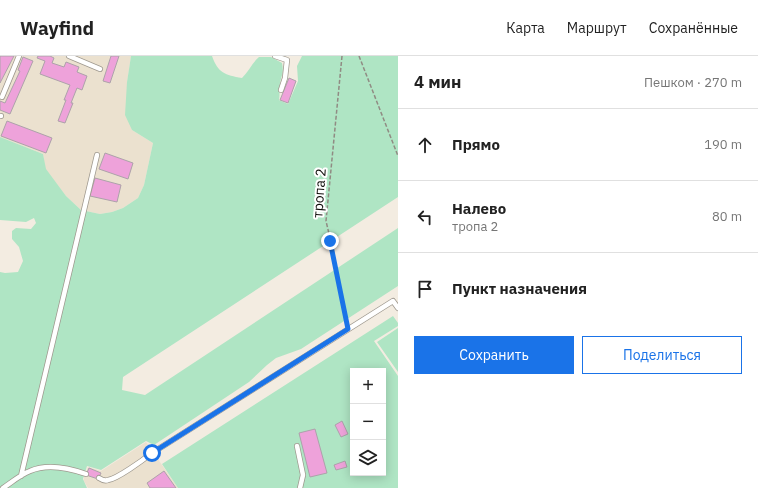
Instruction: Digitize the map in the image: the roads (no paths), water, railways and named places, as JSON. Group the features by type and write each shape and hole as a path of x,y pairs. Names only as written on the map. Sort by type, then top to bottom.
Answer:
{"lane":[{"path":"2,97 19,56"},
{"path":"69,56 100,69"},
{"path":"275,56 287,60 285,78 281,90"},
{"path":"21,476 97,155"},
{"path":"99,478 109,480 116,477 392,301 398,308"},
{"path":"297,446 303,475 300,488"},
{"path":"3,488 30,471 46,467 75,470 86,474"}]}
